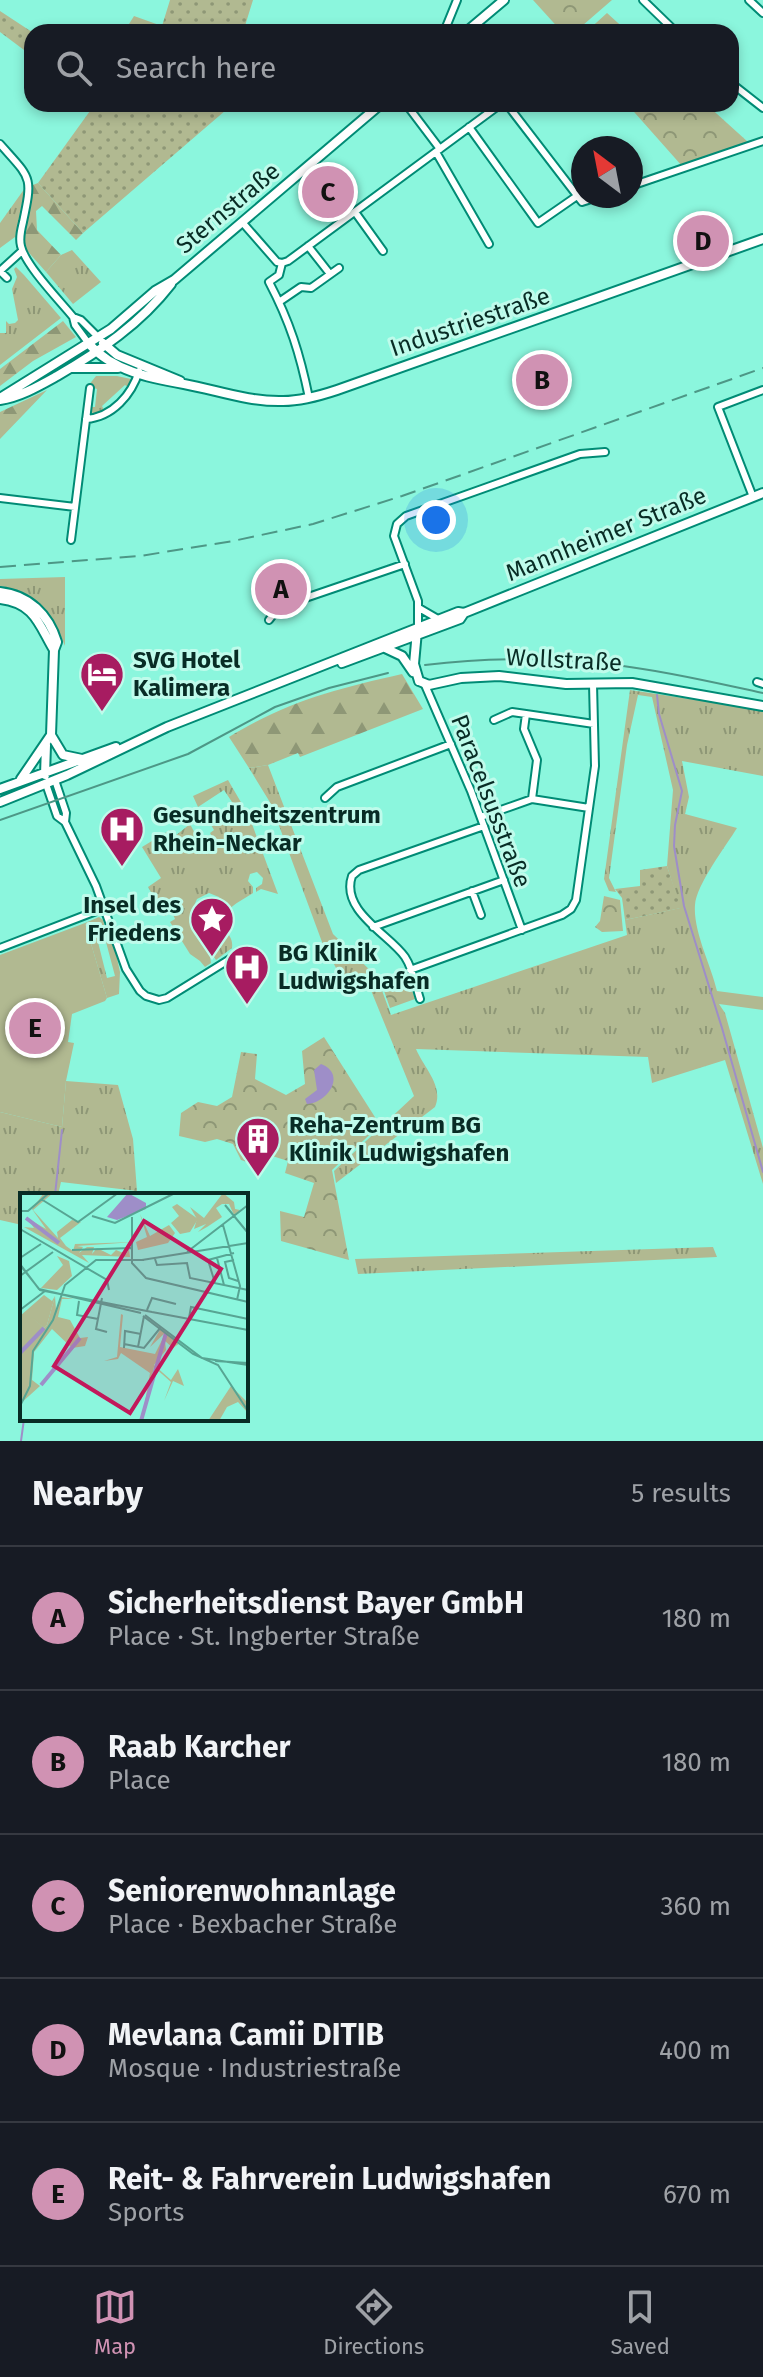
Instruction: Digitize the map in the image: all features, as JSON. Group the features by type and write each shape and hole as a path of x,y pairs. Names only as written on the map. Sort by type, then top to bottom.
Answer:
{"street":[{"path":"447,24 457,0"},
{"path":"476,24 504,0"},
{"path":"643,0 668,24"},
{"path":"749,0 763,13"},
{"path":"739,89 763,108"},
{"name":"Sternstraße","path":"0,399 23,393 106,346 150,309 174,280 372,112"},
{"path":"412,112 438,150 489,244"},
{"path":"309,398 301,356 269,282 279,275 282,263 490,112"},
{"path":"513,112 571,188"},
{"path":"469,127 538,223 571,200"},
{"path":"643,182 763,141"},
{"path":"0,144 24,171 30,187 20,237 22,251 73,317 89,344"},
{"path":"355,212 383,251"},
{"path":"242,222 277,262 282,263"},
{"name":"Industriestraße","path":"98,337 117,355 140,369 184,384 256,400 279,402 309,398 763,239"},
{"path":"308,246 330,274"},
{"path":"7,278 0,271 22,251"},
{"path":"279,302 301,287 311,288 339,268"},
{"name":"Sternstraße","path":"0,399 89,344 155,291 174,280"},
{"path":"73,317 81,320 98,337"},
{"name":"Industriestraße","path":"89,344 123,368 140,369"},
{"path":"71,368 123,368"},
{"path":"86,419 106,413 124,399 132,390 140,369"},
{"path":"71,540 90,388"},
{"path":"753,497 718,407 763,390"},
{"path":"422,683 414,664 419,608 394,536 397,524 406,516 580,454 605,452"},
{"name":"Mannheimer Straße","path":"299,675 384,647 438,619 464,613 763,493"},
{"path":"0,498 75,507"},
{"path":"269,620 279,607 405,564"},
{"path":"0,592 19,596 39,610 55,636 51,782 66,813 65,822 96,886 126,969 140,991 152,999 167,998 230,959"},
{"path":"0,599 20,604 35,615 54,650"},
{"path":"419,608 438,619"},
{"name":"Mannheimer Straße","path":"0,802 51,782 102,755 167,727 417,631 460,619 464,613"},
{"path":"384,647 402,656 422,683"},
{"name":"Wollstraße","path":"422,683 480,676 593,684 632,683 763,706"},
{"name":"Paracelsusstraße","path":"422,683 481,817 522,930"},
{"path":"410,970 562,915 571,909 576,900 595,766 593,684"},
{"path":"494,720 512,712 594,724"},
{"path":"526,714 524,729 537,760 532,799"},
{"path":"50,739 63,755 82,759"},
{"path":"18,782 50,739"},
{"path":"325,798 337,787 451,744"},
{"name":"Mannheimer Straße","path":"0,789 82,759 102,755"},
{"path":"481,817 532,799 589,808"},
{"path":"420,999 405,957 373,927 356,905 351,890 352,876 359,870 484,826"},
{"path":"373,927 504,880"},
{"path":"472,891 481,915"},
{"path":"0,948 104,908"}],"green space":[{"path":"170,0 253,0 246,24 163,24"},
{"path":"533,0 612,0 584,24 555,24"},
{"path":"0,11 24,27 24,50 0,32"},
{"path":"607,13 619,24 595,24"},
{"path":"134,16 156,24 129,24"},
{"path":"89,112 224,112 83,233 38,183"},
{"path":"634,112 715,112 748,142 682,166"},
{"path":"38,183 83,233 76,240 42,206 36,211 37,230 61,255 46,272 15,237 25,188"},
{"path":"25,188 15,237 0,248 0,223"},
{"path":"72,250 101,282 73,304 46,272 61,255"},
{"path":"16,267 61,318 0,365 0,333 6,333 6,321 9,324 18,320 12,289 17,277"},
{"path":"63,321 76,337 33,361 0,386 0,369"},
{"path":"96,376 131,379 128,387 125,385 102,406 104,410 94,414 90,411 91,407 95,407 97,389 88,386"},
{"path":"47,390 0,439 0,412"},
{"path":"65,577 65,646 42,606 24,593 0,586 0,579"},
{"path":"402,674 423,709 300,757 298,753 268,765 249,768 229,737 292,705"},
{"path":"630,690 763,710 763,776 682,761 689,797 685,814 737,828 700,887 695,915 717,991 763,997 763,1010 719,1004 725,1013 763,1148 763,1184 725,1060 652,1083 648,1057 416,1049 435,1084 435,1107 336,1183 334,1171 414,1096 368,983 342,979 322,942 271,804 249,768 268,765 333,934 377,977 391,1015 627,935 625,920 680,908 667,866 673,790 652,697 638,695 627,745 609,878 616,892 609,891 604,879"},
{"path":"228,780 249,816 278,894 261,889 256,892 263,878 257,872 250,874 248,881 253,893 231,908 224,917 232,948 216,960 210,957 211,963 205,967 190,954 170,922 175,919 172,912 165,916 148,887 161,878 142,847 170,830 175,836 190,824 202,847 214,840 210,833 214,830 211,825 215,822 217,825 238,811 224,790 198,807 193,796","holes":["209,893 219,897 224,909 220,919 207,924 196,917 193,908 197,899"]},
{"path":"667,866 681,908 625,920 622,898 615,889 640,886 640,870"},
{"path":"604,896 620,900 623,931 602,932 595,927 600,921"},
{"path":"99,917 105,927 95,930 107,978 115,976 106,942 113,940 120,972 119,994 107,998 85,923"},
{"path":"85,923 107,998 72,1014 68,1042 74,1043 66,1081 62,1127 0,1112 0,955"},
{"path":"408,979 415,999 390,1008 383,988"},
{"path":"324,1037 380,1125 332,1170 349,1260 281,1241 280,1211 304,1217 314,1183 285,1173 288,1161 269,1155 265,1168 241,1160 233,1144 217,1139 205,1142 179,1136 181,1113 198,1102 217,1106 232,1097 241,1052 257,1054 255,1079 286,1095 305,1084 302,1051"},
{"path":"66,1081 118,1085 133,1139 137,1191 61,1182 58,1193 20,1193 20,1225 0,1220 0,1112 62,1127"},
{"path":"361,1116 371,1132 340,1151 330,1135"},
{"path":"713,1247 717,1257 358,1274 355,1259"}],"shaded area":[{"path":"321,1064 333,1074 332,1087 322,1099 307,1104 305,1099 317,1090 314,1070"}],"waterway":[{"path":"657,695 659,714 682,791 674,846 684,906 763,1172"},
{"path":"55,1193 62,1130"},
{"path":"21,1441 24,1421"}],"tram line":[{"path":"425,665 499,659 574,661 658,671 763,693"},
{"path":"0,820 188,754 275,707 329,688 388,673"}],"railway":[{"path":"0,567 140,556 313,524 402,496 763,368"}],"place":[{"name":"Seniorenwohnanlage","path":"328,192"},
{"name":"Mevlana Camii DITIB","path":"703,241"},
{"name":"Raab Karcher","path":"542,380"},
{"name":"Sicherheitsdienst Bayer GmbH","path":"281,589"},
{"name":"SVG Hotel Kalimera","path":"102,713"},
{"name":"Gesundheitszentrum Rhein-Neckar","path":"122,868"},
{"name":"Insel des Friedens","path":"212,958"},
{"name":"BG Klinik Ludwigshafen","path":"247,1006"},
{"name":"Reit- & Fahrverein Ludwigshafen","path":"35,1028"},
{"name":"Reha-Zentrum BG Klinik Ludwigshafen","path":"258,1178"}]}
